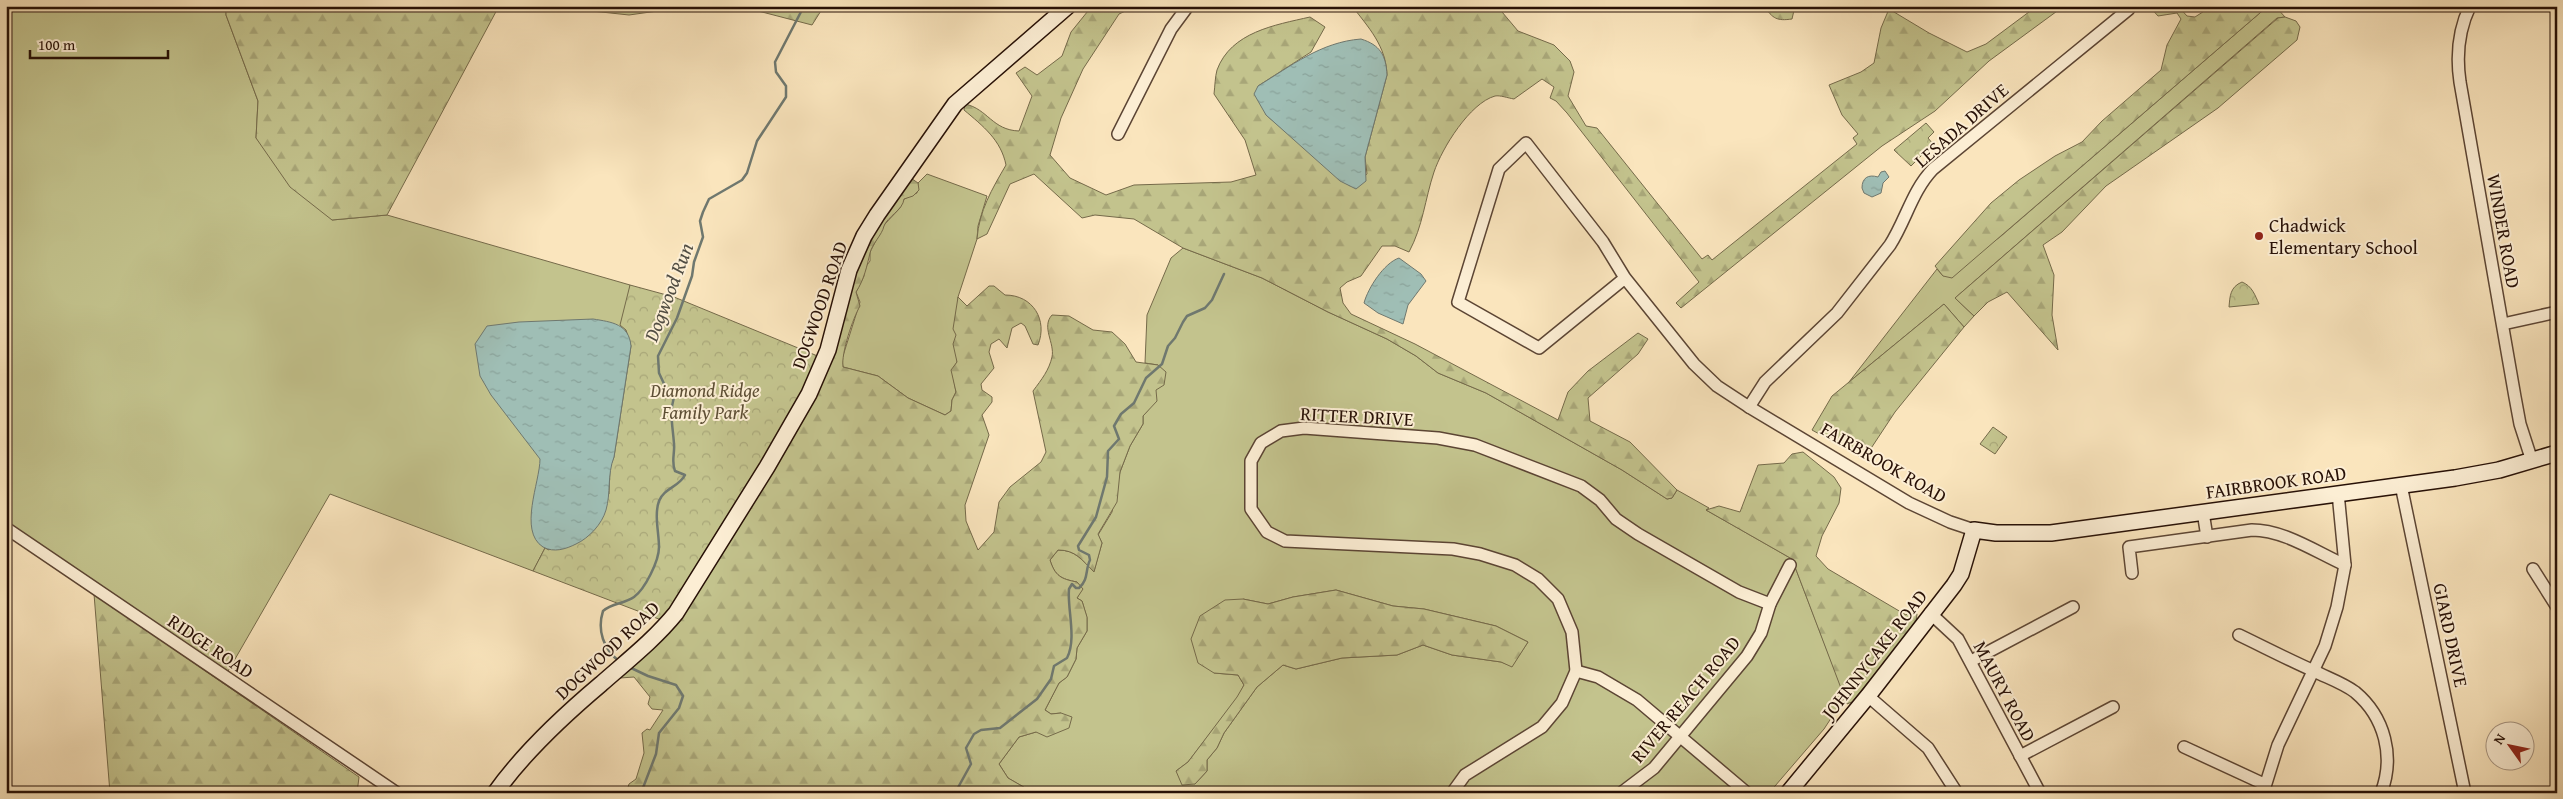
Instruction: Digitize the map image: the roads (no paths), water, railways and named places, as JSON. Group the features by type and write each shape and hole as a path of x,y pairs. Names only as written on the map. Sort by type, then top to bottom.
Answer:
{"street":[{"name":"DOGWOOD ROAD","path":"495,793 542,740 667,624 684,601 802,409 828,350 849,270 864,236 877,215 955,104 1068,6"},
{"path":"1118,134 1171,29 1188,6"},
{"name":"WINDER ROAD","path":"2470,6 2460,33 2458,64 2520,424 2532,461"},
{"name":"LESADA DRIVE","path":"1749,407 1765,382 1837,313 1890,244 1906,216 1915,192 1933,169 2129,9"},
{"name":"FAIRBROOK ROAD","path":"1625,278 1540,348 1458,302 1499,169 1526,142 1603,242 1625,278 1694,364 1717,386 1909,503 1950,522 1974,530 1996,534 2051,533 2490,472 2557,453"},
{"path":"2503,324 2557,312"},
{"name":"RITTER DRIVE","path":"1576,671 1572,632 1558,599 1538,579 1515,565 1480,554 1453,549 1285,541 1267,532 1250,510 1251,461 1261,444 1281,430 1304,428 1438,438 1475,445 1581,486 1600,500 1616,519 1638,534 1740,592 1770,604"},
{"name":"GIARD DRIVE","path":"2401,485 2465,793"},
{"path":"2184,747 2263,788 2278,745 2332,626 2345,566 2338,493"},
{"path":"2203,512 2206,537"},
{"name":"RIDGE ROAD","path":"6,528 397,793"},
{"name":"JOHNNYCAKE ROAD","path":"1788,793 1868,696 1961,574 1974,530"},
{"path":"2132,573 2128,547 2263,530 2284,536 2345,566"},
{"name":"RIVER REACH ROAD","path":"1621,793 1654,768 1747,656 1761,633 1770,604 1790,565"},
{"path":"2533,569 2557,607"},
{"path":"1971,661 2073,607"},
{"name":"MAURY ROAD","path":"1930,613 1952,631 1971,661 2040,793"},
{"path":"2238,635 2354,692 2376,716 2382,729 2387,753 2385,782 2381,793"},
{"path":"1452,793 1465,775 1542,727 1562,703 1576,671 1598,677 1637,700 1747,793"},
{"path":"1868,696 1928,748 1956,793"},
{"path":"2020,756 2113,707"}],"water":[{"path":"1361,39 1373,44 1381,52 1387,75 1365,157 1366,181 1356,189 1340,181 1266,115 1254,94 1258,86 1307,56 1333,45"},
{"path":"1885,171 1889,177 1883,183 1881,193 1872,197 1864,193 1862,185 1864,179 1871,176 1878,177 1881,172"},
{"path":"1399,258 1421,274 1426,281 1408,305 1403,324 1378,313 1364,303 1369,290 1382,270"},
{"path":"593,319 618,325 627,333 631,346 614,457 610,470 606,510 594,530 586,538 560,550 551,550 543,547 536,540 532,530 532,506 540,459 491,395 480,376 475,344 487,326 519,322"}],"waterway":[{"name":"Dogwood Run","path":"620,662 609,651 603,639 601,632 603,611 610,606 634,597 647,581 654,567 659,547 657,518 659,501 664,493 685,475 675,471 674,468 672,415 674,397 666,388 659,373 658,356 677,318 692,276 694,262 703,237 700,221 709,199 742,180 747,173 757,141 786,97 786,86 776,72 775,62 804,6"},
{"path":"955,793 971,764 966,748 974,734 981,730 1000,728 1037,699 1051,679 1054,666 1067,658 1072,633 1069,589 1072,584 1079,588 1086,578 1090,560 1089,555 1079,550 1078,546 1096,517 1107,477 1108,451 1119,439 1114,426 1121,414 1134,403 1146,378 1162,364 1168,346 1175,338 1187,316 1205,308 1212,300 1224,274"},
{"name":"Dogwood Run","path":"629,667 648,676 676,685 683,696 679,708 659,733 656,754 641,793"}],"place":[{"name":"Chadwick Elementary School","path":"2259,236"}],"park label":[{"name":"Diamond Ridge Family Park","path":"705,401"}]}
